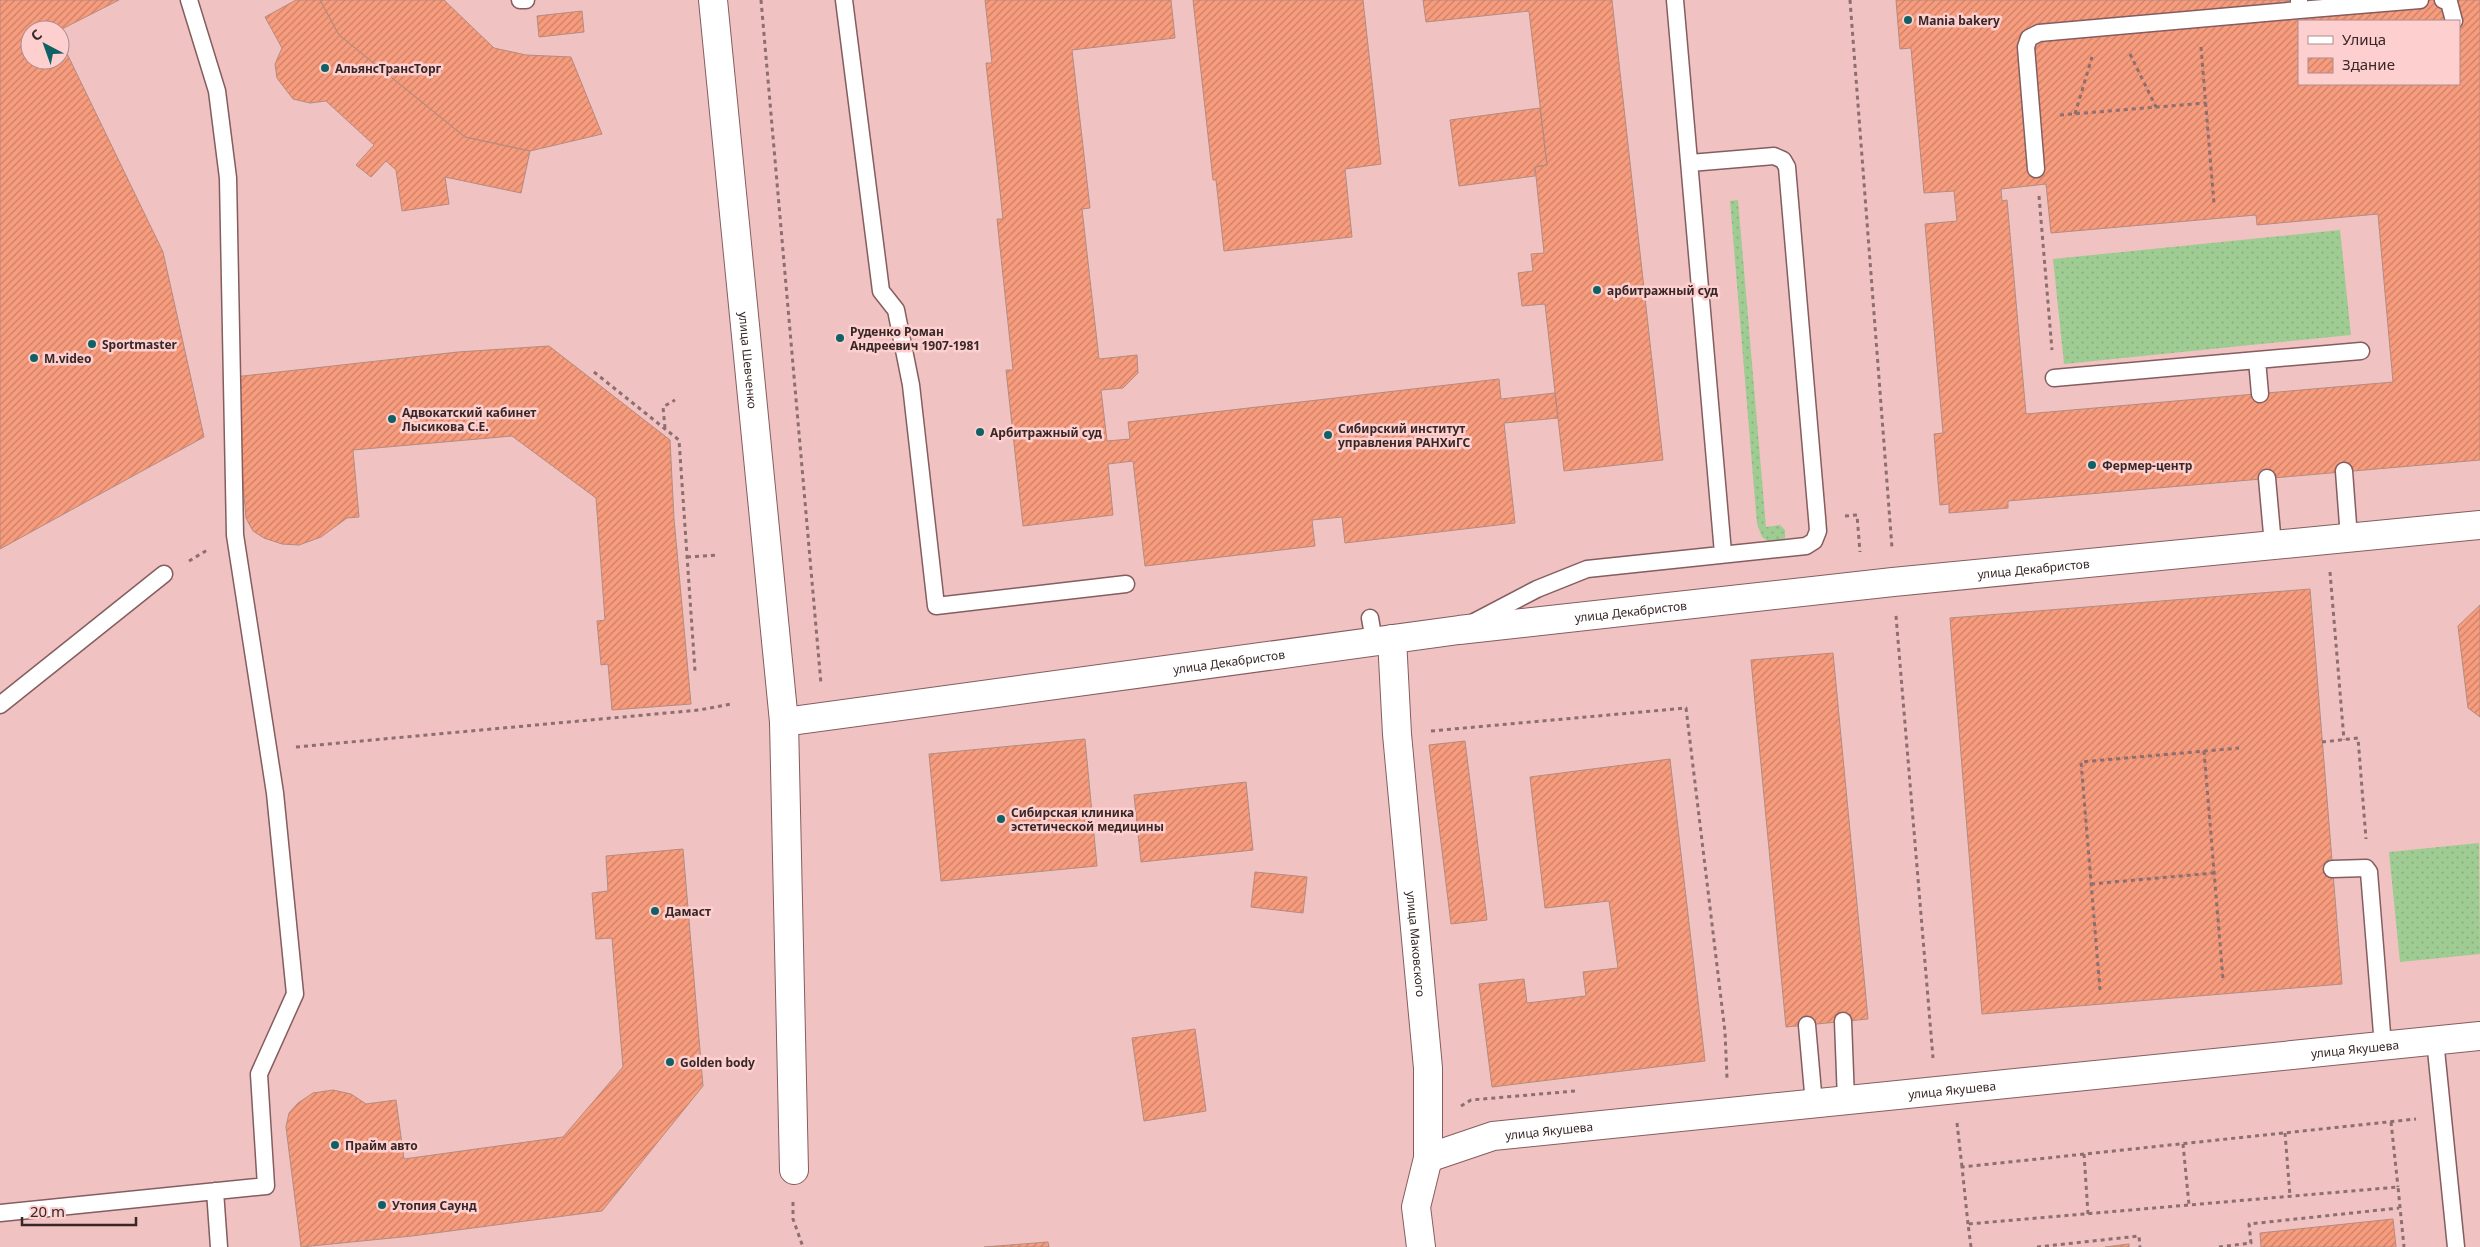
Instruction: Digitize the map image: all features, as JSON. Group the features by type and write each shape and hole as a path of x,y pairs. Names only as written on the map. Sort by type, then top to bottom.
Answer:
{"street":[{"name":"улица Шевченко","path":"713,0 784,722 794,1170"},
{"name":"улица Декабристов","path":"784,722 866,712 1379,633 1459,630 1893,582 2480,525"},
{"name":"улица Маковского","path":"1379,633 1397,734 1428,1068 1428,1158 1416,1207 1421,1247"},
{"name":"улица Якушева","path":"1428,1158 1493,1136 2480,1036"}],"lane":[{"path":"0,1213 266,1186 259,1074 295,994 275,793 235,535 228,178 217,91 189,0"},
{"path":"520,0 526,0"},
{"path":"844,0 881,291 896,310 911,385 936,606 1126,584"},
{"path":"1675,0 1723,553"},
{"path":"2036,169 2026,47 2029,38 2038,33 2199,19 2299,5 2420,0"},
{"path":"2443,0 2450,2 2454,20"},
{"path":"1459,630 1537,589 1587,568 1806,546 1814,541 1818,531 1816,499 1787,167 1783,160 1774,156 1690,163"},
{"path":"2054,378 2361,351"},
{"path":"2257,360 2260,394"},
{"path":"2344,472 2349,538"},
{"path":"2267,478 2273,545"},
{"path":"0,705 164,574"},
{"path":"2332,869 2366,868 2369,872 2383,1046"},
{"path":"1843,1021 1846,1100"},
{"path":"1807,1025 1814,1104"},
{"path":"2435,1040 2456,1247"},
{"path":"215,1191 219,1247"}],"path":[{"path":"761,0 822,688 866,712"},
{"path":"2199,19 2214,204"},
{"path":"2108,27 2156,107"},
{"path":"2075,114 2108,27"},
{"path":"2032,118 2206,102"},
{"path":"2038,194 2054,378"},
{"path":"594,372 679,440 695,671"},
{"path":"665,428 663,407 675,400"},
{"path":"1857,515 1860,553 1869,552"},
{"path":"164,574 235,535"},
{"path":"687,557 718,555"},
{"path":"2329,562 2344,740"},
{"path":"268,750 698,710 731,704"},
{"path":"1397,734 1686,708 1725,1032 1727,1076 1732,1111"},
{"path":"2322,742 2358,738 2366,868"},
{"path":"2100,990 2081,762 2239,748"},
{"path":"2204,752 2223,979"},
{"path":"2091,884 2214,873"},
{"path":"1953,1089 1971,1247"},
{"path":"1962,1167 2442,1117"},
{"path":"2391,1122 2404,1247"},
{"path":"2285,1133 2290,1196"},
{"path":"2183,1144 2189,1205"},
{"path":"2084,1154 2088,1214"},
{"path":"794,1170 793,1220 803,1247"},
{"path":"1968,1224 2398,1187"},
{"path":"2218,1247 2251,1243 2249,1224 2399,1208"},
{"path":"2036,1247 2139,1236 2140,1247"}],"green space":[{"path":"1738,200 1766,527 1780,525 1785,530 1785,539 1771,543 1762,537 1757,524 1730,201"},
{"path":"2340,230 2351,335 2064,364 2053,259"},
{"path":"2479,843 2480,954 2400,962 2389,852"}],"building":[{"name":"Sportmaster","path":"0,0 119,0 70,25 70,20 20,20 20,70 70,70 70,60 163,252 204,437 0,549"},
{"path":"296,0 320,0 339,35 465,137 530,151 521,193 445,177 449,204 402,211 396,170 386,161 371,177 356,165 374,145 326,101 310,103 293,99 277,78 275,64 282,48 265,17"},
{"path":"320,0 444,0 494,48 526,55 571,57 602,134 530,151 465,137 339,35"},
{"path":"985,0 1171,0 1175,38 1072,50 1090,208 1082,209 1099,359 1137,355 1138,373 1123,388 1101,390 1107,441 1130,439 1128,422 1499,379 1501,399 1555,393 1558,418 1504,423 1515,523 1345,543 1342,517 1312,520 1315,546 1145,566 1133,461 1108,464 1113,515 1023,526 1006,370 1013,370 997,219 1003,219 986,63 992,63"},
{"path":"1193,0 1363,0 1381,164 1345,169 1352,237 1224,251 1216,180 1213,180"},
{"path":"1423,0 1612,0 1663,460 1564,471 1545,304 1522,306 1518,273 1533,271 1531,254 1544,253 1535,167 1547,165 1529,11 1426,22"},
{"path":"1896,0 2480,0 2480,460 2008,501 2008,508 1949,513 1949,504 1940,505 1934,434 1943,433 1925,224 1957,221 1954,191 1924,193 1911,48 1900,49","holes":["2046,184 2051,233 2256,215 2257,225 2378,214 2393,382 2026,414 2007,200 2002,201 2001,189"]},
{"path":"582,11 584,32 539,37 537,16"},
{"path":"1540,108 1547,165 1535,167 1535,176 1459,186 1450,120"},
{"path":"549,346 670,440 674,519 691,704 612,710 608,664 601,665 597,621 605,620 596,498 512,436 353,450 359,517 347,518 321,537 299,545 282,544 264,538 253,531 246,518 234,377 458,352"},
{"path":"2310,589 2342,984 1982,1014 1950,618"},
{"path":"2480,605 2480,717 2468,708 2458,626"},
{"path":"1833,653 1868,1019 1786,1027 1751,660"},
{"path":"1085,739 1097,866 941,881 929,754"},
{"path":"1465,741 1487,920 1451,924 1429,745"},
{"path":"1670,759 1705,1061 1492,1087 1479,984 1524,979 1527,1003 1586,996 1583,972 1618,968 1609,901 1545,908 1530,777"},
{"path":"1246,782 1253,850 1141,862 1134,795"},
{"path":"683,849 703,1086 602,1211 412,1236 301,1247 286,1127 289,1113 298,1103 313,1093 333,1090 351,1094 366,1104 396,1100 404,1159 563,1137 623,1067 612,938 596,939 592,893 608,891 606,856"},
{"path":"1255,872 1307,877 1303,913 1251,907"},
{"path":"1195,1029 1206,1111 1144,1121 1132,1038"},
{"path":"2393,1219 2396,1247 2261,1247 2260,1233"},
{"path":"1048,1242 1049,1247 984,1247"},
{"path":"2129,1244 2129,1247 2105,1247"}],"place":[{"name":"Mania bakery","path":"1908,20"},
{"name":"АльянсТрансТорг","path":"325,68"},
{"name":"арбитражный суд","path":"1597,290"},
{"name":"Руденко Роман Андреевич 1907-1981","path":"840,338"},
{"name":"Sportmaster","path":"92,344"},
{"name":"M.video","path":"34,358"},
{"name":"Адвокатский кабинет Лысикова С.Е.","path":"392,419"},
{"name":"Арбитражный суд","path":"980,432"},
{"name":"Сибирский институт управления РАНХиГС","path":"1328,435"},
{"name":"Фермер-центр","path":"2092,465"},
{"name":"Сибирская клиника эстетической медицины","path":"1001,819"},
{"name":"Дамаст","path":"655,911"},
{"name":"Golden body","path":"670,1062"},
{"name":"Прайм авто","path":"335,1145"},
{"name":"Утопия Саунд","path":"382,1205"}]}
